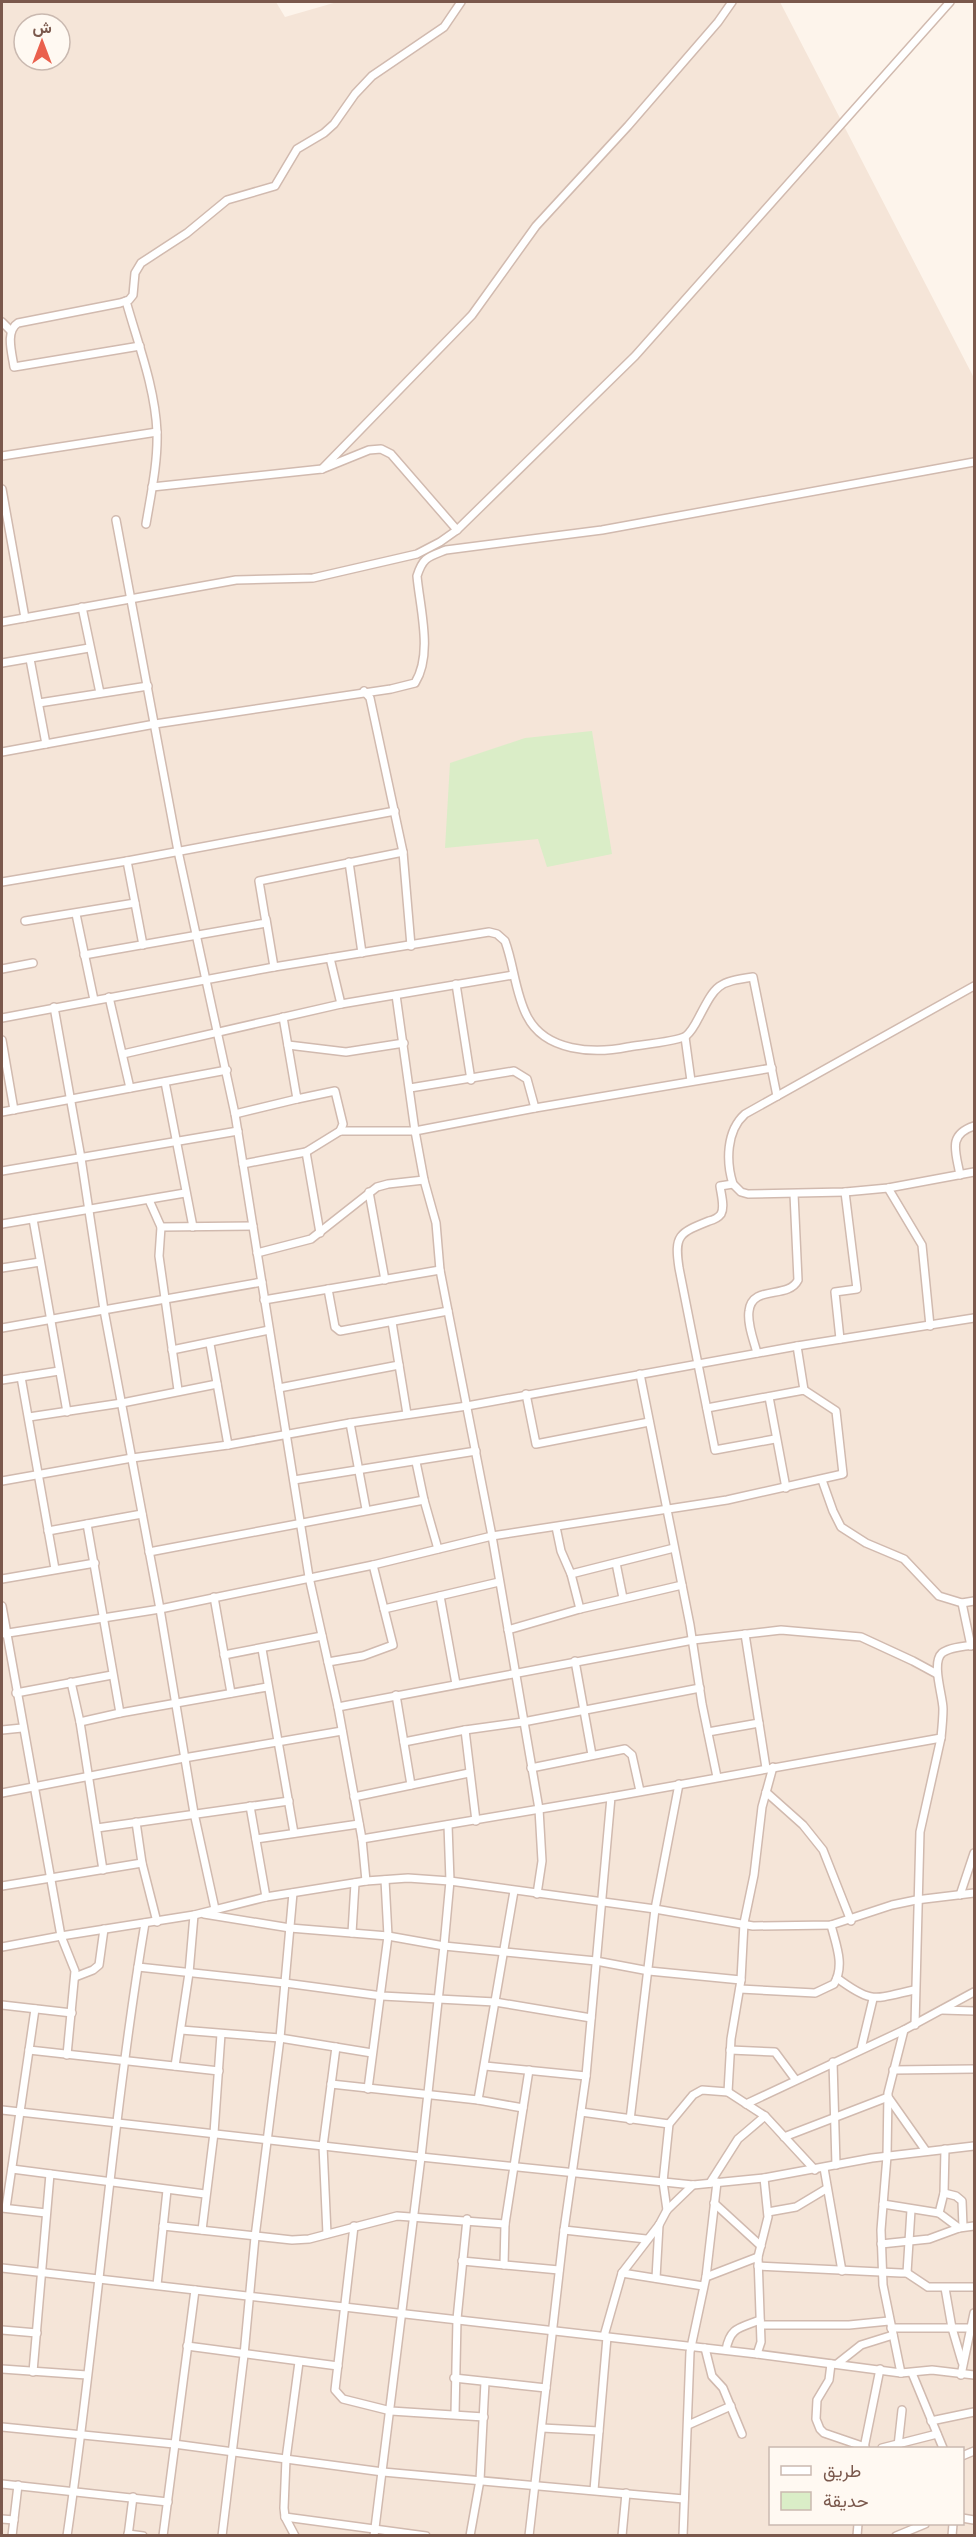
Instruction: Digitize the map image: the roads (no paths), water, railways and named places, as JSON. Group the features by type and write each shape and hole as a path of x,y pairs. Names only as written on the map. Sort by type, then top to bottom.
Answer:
{"street":[{"path":"11,331 18,323 126,301 133,295 135,273 141,264 186,234 219,205 239,195 275,186 297,149 324,133 334,124 372,75 424,44 444,27 460,2"},
{"path":"322,469 472,315 536,226 628,126 718,22 732,2"},
{"path":"2,622 236,580 313,578 417,554 440,542 457,530 635,356 950,2"},
{"path":"126,301 150,386 157,432 146,524"},
{"path":"2,321 11,331 14,367 140,346"},
{"path":"2,456 157,432"},
{"path":"152,487 322,469 369,450 381,449 391,454 457,530"},
{"path":"2,752 155,724 404,687 415,683 421,673 425,658 417,576 426,558 446,550 602,530 975,462"},
{"path":"2,489 25,618"},
{"path":"116,520 178,851 235,1113 309,1577 338,1707 362,1839 366,1881"},
{"path":"82,607 100,693"},
{"path":"2,663 89,648"},
{"path":"30,659 46,744"},
{"path":"39,703 148,687"},
{"path":"364,692 370,698 403,852 411,946"},
{"path":"2,882 395,811"},
{"path":"259,881 403,852"},
{"path":"127,861 143,945"},
{"path":"350,862 362,953"},
{"path":"84,955 266,923 259,881"},
{"path":"259,881 274,967"},
{"path":"25,921 135,903"},
{"path":"76,914 94,1000"},
{"path":"2,1018 274,967 493,932 505,941 526,1016 535,1028 572,1048 586,1051 606,1050 685,1037 693,1028 712,992 727,981 753,977 777,1096"},
{"path":"330,958 341,1004"},
{"path":"2,969 33,963"},
{"path":"123,1054 341,1004 513,975"},
{"path":"456,984 471,1080"},
{"path":"975,986 745,1114 733,1129 729,1141 733,1184 744,1193 794,1194 888,1188 975,1172"},
{"path":"396,995 415,1131 424,1180 436,1223 440,1270 492,1536 538,1809 542,1861 537,1894"},
{"path":"109,997 130,1088"},
{"path":"54,1007 81,1158 104,1310 160,1609 194,1813 215,1909"},
{"path":"283,1017 297,1099"},
{"path":"685,1037 691,1081"},
{"path":"2,1040 4,1070 14,1110"},
{"path":"288,1045 346,1052 404,1043"},
{"path":"339,1131 415,1131 535,1107 772,1068"},
{"path":"2,1112 227,1070"},
{"path":"410,1088 471,1080 509,1071 519,1073 530,1083 535,1107"},
{"path":"165,1082 193,1227"},
{"path":"235,1113 335,1091 343,1124 339,1131 306,1152 243,1164"},
{"path":"960,1175 955,1150 956,1139 963,1131 975,1126"},
{"path":"2,1171 238,1131"},
{"path":"306,1152 320,1233"},
{"path":"257,1252 311,1239 369,1192 388,1184 424,1180"},
{"path":"733,1184 720,1186 722,1210 718,1216 686,1231 676,1243 679,1268 715,1450 776,1439"},
{"path":"888,1188 922,1245 930,1326"},
{"path":"840,1339 835,1292 857,1289 845,1191"},
{"path":"369,1192 385,1280"},
{"path":"2,1224 185,1193"},
{"path":"757,1353 748,1313 751,1303 764,1294 793,1288 798,1280 794,1194"},
{"path":"149,1200 160,1227 159,1256 178,1390"},
{"path":"33,1219 67,1412"},
{"path":"160,1227 253,1226"},
{"path":"2,1265 40,1262"},
{"path":"264,1300 440,1270"},
{"path":"2,1328 262,1282"},
{"path":"328,1289 337,1330 448,1311"},
{"path":"2,1481 132,1458 228,1445 350,1423 467,1406 757,1353 975,1317"},
{"path":"392,1322 407,1414"},
{"path":"172,1350 269,1330"},
{"path":"210,1344 228,1445"},
{"path":"797,1346 804,1390"},
{"path":"279,1388 399,1365"},
{"path":"2,1380 59,1371"},
{"path":"640,1374 693,1640 717,1777"},
{"path":"21,1377 55,1569"},
{"path":"29,1417 122,1403 217,1384"},
{"path":"4,1634 160,1609 373,1565 492,1536 667,1510 786,1488 840,1476 845,1470 836,1411 804,1390 706,1408"},
{"path":"526,1394 536,1444 649,1422"},
{"path":"769,1396 786,1488"},
{"path":"350,1423 366,1509"},
{"path":"294,1480 476,1451"},
{"path":"416,1462 438,1549"},
{"path":"822,1480 833,1511 842,1527 866,1543 904,1559 939,1596 962,1604 975,1601"},
{"path":"149,1552 366,1509 424,1500"},
{"path":"48,1531 142,1514"},
{"path":"87,1524 120,1713"},
{"path":"556,1527 561,1551 572,1574 580,1609"},
{"path":"572,1574 674,1548"},
{"path":"2,1579 94,1563"},
{"path":"616,1563 623,1598"},
{"path":"328,1662 363,1656 390,1647 393,1642 373,1565"},
{"path":"384,1609 499,1582"},
{"path":"508,1630 580,1609 682,1585"},
{"path":"440,1596 456,1684"},
{"path":"214,1597 231,1693"},
{"path":"915,2025 916,1900 920,1832 941,1738 943,1708 937,1674 938,1659 942,1653 973,1645 962,1604"},
{"path":"2,1606 4,1634 61,1936 73,1965 75,1977 67,2055"},
{"path":"338,1707 693,1640 781,1630 861,1637 937,1674"},
{"path":"728,2092 730,2050 741,1980 744,1923 754,1875 769,1767 759,1723 745,1634"},
{"path":"224,1655 322,1636"},
{"path":"262,1649 294,1833"},
{"path":"575,1661 592,1755"},
{"path":"16,1693 112,1675"},
{"path":"71,1683 80,1722 103,1870"},
{"path":"80,1722 176,1702 267,1687"},
{"path":"404,1742 465,1730 524,1722 700,1688"},
{"path":"396,1695 411,1785"},
{"path":"708,1732 759,1723"},
{"path":"2,1731 22,1728"},
{"path":"465,1730 476,1821"},
{"path":"2,1792 342,1731"},
{"path":"362,1839 476,1821 941,1738"},
{"path":"531,1768 625,1749 629,1751 640,1791"},
{"path":"354,1797 469,1773"},
{"path":"630,2120 655,1909 679,1784"},
{"path":"766,1792 803,1825 823,1850 851,1921"},
{"path":"529,2535 559,2270 586,2076 610,1797"},
{"path":"97,1828 289,1801"},
{"path":"250,1806 266,1897"},
{"path":"136,1822 142,1863 156,1922"},
{"path":"256,1839 359,1824"},
{"path":"374,2531 422,2157 450,1881 448,1825"},
{"path":"960,1895 975,1853"},
{"path":"2,1886 142,1863"},
{"path":"2,1947 156,1922 266,1897 366,1881 408,1878 450,1881 655,1909 753,1926 831,1925 851,1921 892,1905 975,1893"},
{"path":"368,2089 382,1996 388,1936 385,1880"},
{"path":"352,1933 355,1883"},
{"path":"478,2100 514,1891"},
{"path":"222,2535 280,2038 293,1893"},
{"path":"197,1914 290,1928 388,1936 444,1946 596,1961 649,1971 741,1980"},
{"path":"175,2066 197,1914"},
{"path":"67,2535 81,2436 109,2181 145,1923"},
{"path":"740,1989 815,1993 834,1984 840,1959 831,1925"},
{"path":"75,1977 99,1965 104,1929"},
{"path":"138,1967 382,1996 495,2002 591,2018"},
{"path":"837,1978 853,1990 873,1999 914,1990"},
{"path":"746,2104 795,2079 915,2025 975,1992"},
{"path":"861,2049 873,1999"},
{"path":"2,2005 72,2013"},
{"path":"35,2009 12,2169 4,2208 46,2213"},
{"path":"942,2010 975,2011"},
{"path":"181,2030 280,2038 372,2053"},
{"path":"901,2373 881,2273 881,2244 887,2156 888,2097 904,2030"},
{"path":"202,2230 214,2133 222,2034"},
{"path":"327,2234 322,2146 336,2047"},
{"path":"29,2050 219,2071"},
{"path":"730,2050 775,2052 795,2079"},
{"path":"833,2062 836,2165"},
{"path":"484,2066 586,2076"},
{"path":"893,2070 975,2069"},
{"path":"504,2265 505,2224 529,2070"},
{"path":"331,2084 478,2100 524,2108"},
{"path":"667,2210 663,2182 669,2124 693,2095 702,2090 728,2092 765,2116 815,2170"},
{"path":"784,2137 888,2097"},
{"path":"888,2097 926,2151"},
{"path":"2,2110 693,2185 764,2178 887,2156 975,2146"},
{"path":"581,2112 669,2124"},
{"path":"683,2535 689,2361 706,2277 714,2204 713,2183 738,2139 765,2116"},
{"path":"939,2212 944,2193 945,2149"},
{"path":"824,2168 842,2271"},
{"path":"12,2169 205,2194"},
{"path":"33,2372 50,2174"},
{"path":"757,2354 761,2342 758,2257 768,2212 764,2178"},
{"path":"594,2490 606,2336 622,2273 659,2225 667,2210 693,2185"},
{"path":"768,2212 796,2207 826,2189"},
{"path":"157,2285 167,2190"},
{"path":"944,2193 956,2196 962,2201 961,2227"},
{"path":"714,2204 761,2246"},
{"path":"883,2204 911,2210 939,2212 961,2227"},
{"path":"907,2273 911,2210"},
{"path":"163,2226 292,2240 327,2234 388,2217 467,2219 505,2224"},
{"path":"454,2414 457,2319 467,2219"},
{"path":"656,2278 659,2225"},
{"path":"354,2226 335,2390 338,2396 391,2411 484,2416"},
{"path":"881,2244 929,2239 961,2227 975,2226"},
{"path":"564,2230 646,2239"},
{"path":"706,2277 758,2257"},
{"path":"462,2261 559,2270"},
{"path":"758,2266 907,2273 928,2288 975,2287"},
{"path":"2,2268 692,2346 901,2373 932,2370 975,2375"},
{"path":"622,2273 703,2286"},
{"path":"945,2288 952,2328 962,2362"},
{"path":"163,2535 195,2290"},
{"path":"960,2375 975,2313"},
{"path":"726,2350 728,2338 733,2331 761,2322 891,2328 971,2328"},
{"path":"862,2447 824,2433 820,2429 816,2420 817,2400 830,2380 834,2364 891,2328"},
{"path":"2,2330 37,2333"},
{"path":"761,2342 768,2355"},
{"path":"187,2346 338,2366"},
{"path":"705,2348 712,2376 723,2388 742,2434"},
{"path":"295,2535 285,2517 286,2459 299,2362"},
{"path":"2,2369 87,2375"},
{"path":"865,2447 880,2369"},
{"path":"912,2373 943,2447"},
{"path":"454,2378 546,2388"},
{"path":"470,2535 480,2480 486,2382"},
{"path":"688,2425 731,2406"},
{"path":"902,2410 894,2447 937,2434"},
{"path":"932,2421 975,2412"},
{"path":"2,2427 174,2444 382,2472 684,2499"},
{"path":"542,2428 599,2431"},
{"path":"2,2484 168,2502"},
{"path":"12,2535 18,2485"},
{"path":"622,2535 626,2493"},
{"path":"133,2497 128,2535 143,2535"},
{"path":"285,2517 374,2531 426,2535"},
{"path":"2,2519 14,2520"},
{"path":"896,2535 920,2525"}]}
